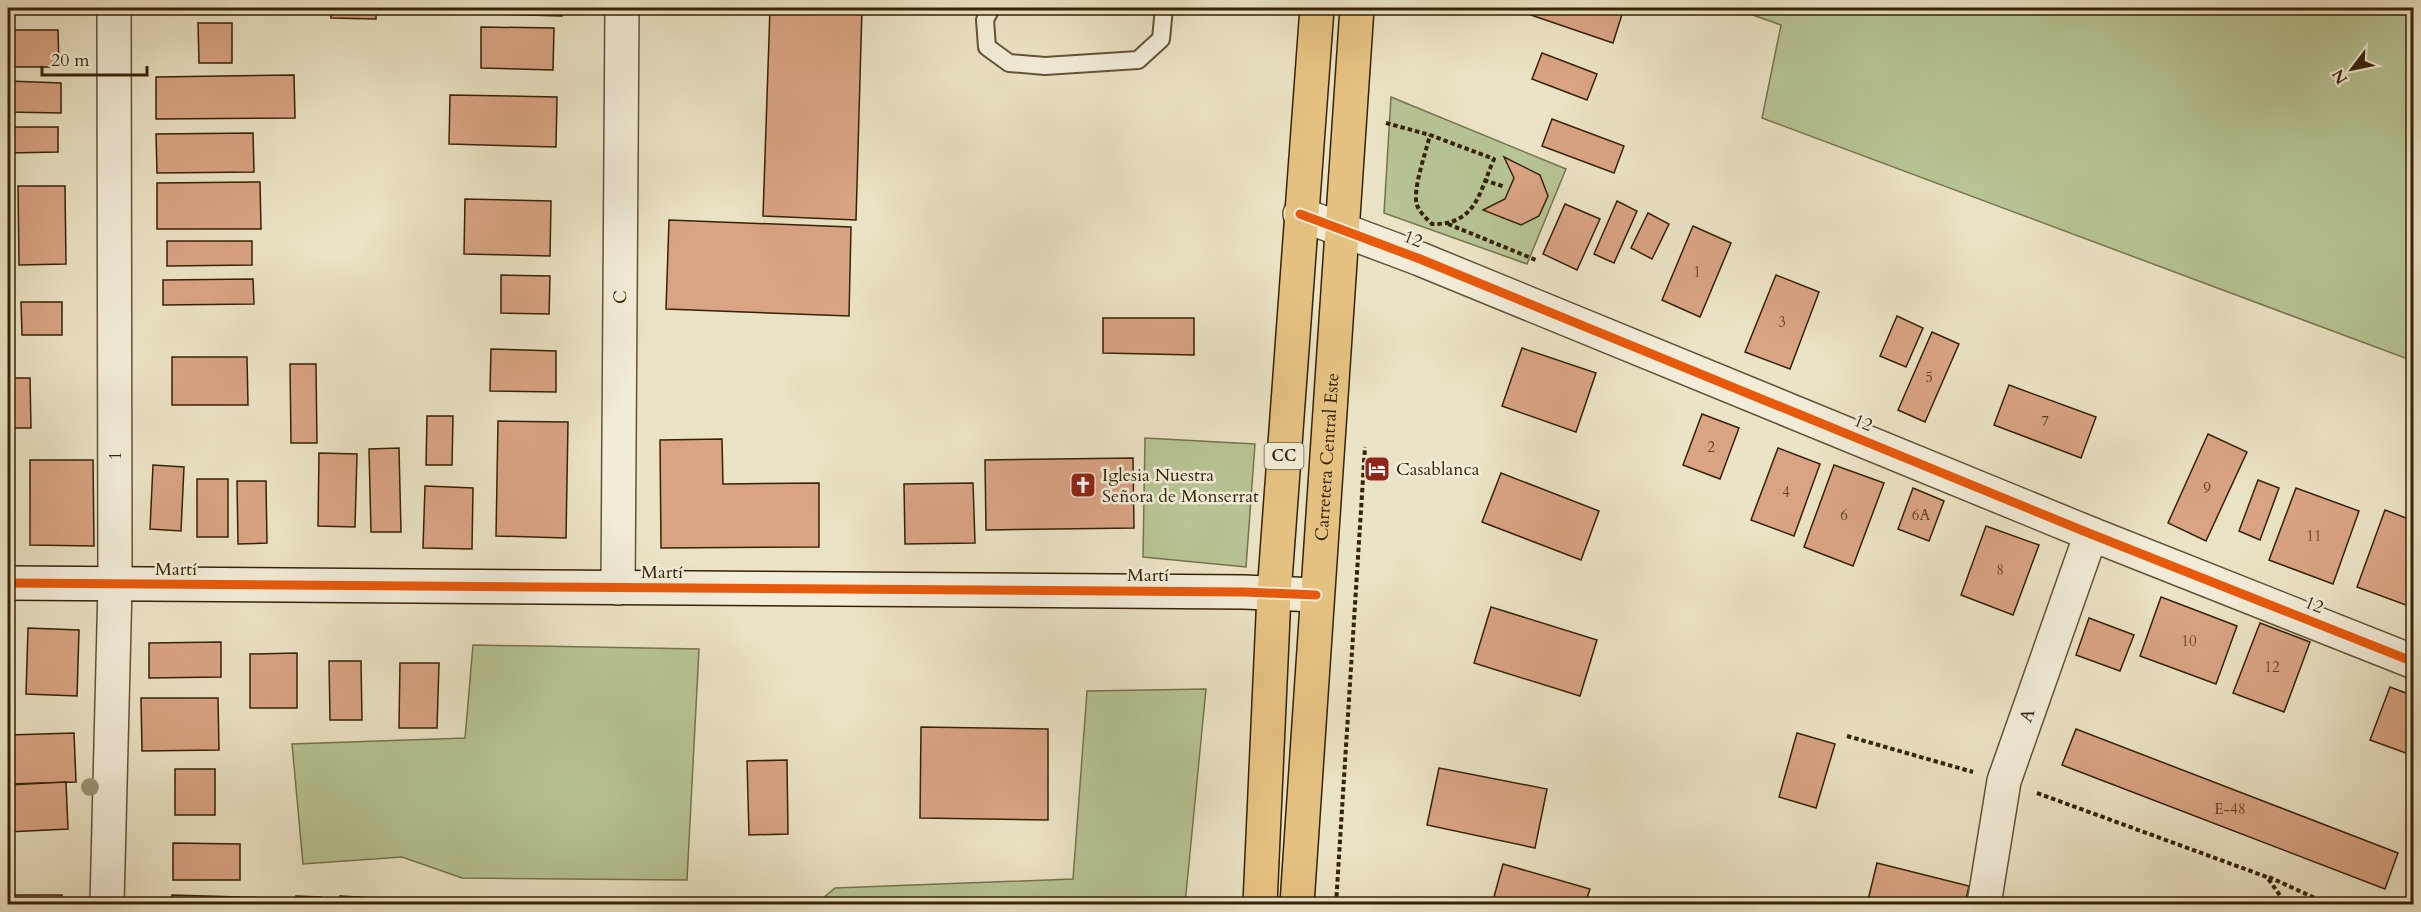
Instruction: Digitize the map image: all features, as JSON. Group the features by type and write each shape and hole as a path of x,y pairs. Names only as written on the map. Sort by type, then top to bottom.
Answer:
{"main road":[{"name":"CC","path":"1260,904 1274,593 1300,214 1317,8"},
{"name":"Carretera Central Este","path":"1297,904 1357,8"}],"street":[{"name":"1","path":"107,904 115,585 114,8"},
{"name":"C","path":"618,588 622,8"},
{"name":"12","path":"1300,214 1341,228 2091,534 2414,662"},
{"name":"A","path":"1984,904 2004,781 2091,534"},
{"name":"Martí","path":"8,583 1316,595"}],"lane":[{"path":"991,8 984,20 987,47 1009,63 1045,66 1138,60 1161,39 1164,8"}],"path":[{"path":"1386,134 1387,111"},
{"path":"1386,123 1430,135 1494,159 1471,210 1448,224"},
{"path":"1430,135 1416,192 1416,203 1422,215 1432,224 1448,224 1536,260"},
{"path":"1484,180 1505,187"},
{"path":"1336,904 1365,444"},
{"path":"1847,736 2004,781 2267,877 2328,904"},
{"path":"2267,877 2286,904"}],"green space":[{"path":"1733,8 2413,8 2413,361 1762,118 1781,25"},
{"path":"1391,97 1566,169 1527,264 1384,213"},
{"path":"1145,438 1255,444 1246,567 1143,557"},
{"path":"473,645 699,649 687,880 462,878 402,857 303,864 292,744 465,738"},
{"path":"1206,689 1185,904 816,904 835,888 1073,879 1087,691"}],"building":[{"path":"8,8 58,8 58,13 8,14"},
{"path":"331,8 376,8 376,19 331,18"},
{"path":"451,8 562,8 562,16 451,13"},
{"path":"770,8 862,8 856,220 763,216"},
{"path":"1530,8 1624,8 1613,43 1528,14"},
{"path":"198,23 232,23 232,63 199,63"},
{"path":"481,27 554,28 553,70 481,68"},
{"path":"8,30 58,30 59,67 8,67"},
{"path":"1542,53 1597,74 1587,100 1532,79"},
{"path":"294,75 295,118 156,119 156,77"},
{"path":"8,81 61,83 61,113 8,112"},
{"path":"450,95 557,97 556,147 449,144"},
{"path":"1552,119 1624,146 1614,173 1542,146"},
{"path":"8,127 58,127 58,152 8,153"},
{"path":"253,133 254,172 157,173 156,134"},
{"path":"1504,157 1540,175 1548,196 1539,216 1521,225 1483,210 1505,199 1514,178"},
{"path":"260,182 261,229 157,229 157,183"},
{"path":"18,186 65,186 66,264 19,265"},
{"path":"465,199 551,201 550,256 464,254"},
{"path":"1617,201 1637,211 1614,263 1594,254"},
{"path":"1565,204 1600,219 1577,270 1543,254"},
{"path":"1648,213 1669,224 1652,259 1631,248"},
{"path":"669,220 851,227 849,316 666,309"},
{"path":"1693,226 1731,243 1700,317 1662,300"},
{"path":"167,241 252,241 252,265 167,266"},
{"path":"501,275 550,276 549,314 501,313"},
{"path":"1776,275 1819,292 1790,369 1745,352"},
{"path":"253,279 254,304 163,305 163,280"},
{"path":"21,302 62,302 62,335 22,335"},
{"path":"1897,316 1923,328 1906,367 1880,356"},
{"path":"1103,318 1194,318 1194,355 1103,353"},
{"path":"1932,332 1959,344 1925,422 1898,410"},
{"path":"1522,348 1596,373 1576,432 1502,406"},
{"path":"491,349 556,351 556,392 490,391"},
{"path":"172,357 247,357 248,405 172,405"},
{"path":"290,364 316,364 317,443 291,443"},
{"path":"8,378 30,378 31,428 8,428"},
{"path":"2009,385 2096,417 2081,458 1994,425"},
{"path":"1702,414 1739,428 1720,479 1683,465"},
{"path":"427,416 453,416 452,465 426,465"},
{"path":"498,421 568,422 566,538 496,536"},
{"path":"2208,434 2247,452 2206,541 2168,523"},
{"path":"722,439 723,484 819,483 819,547 661,548 660,440"},
{"path":"399,448 401,532 371,532 369,449"},
{"path":"1778,448 1820,464 1794,536 1751,520"},
{"path":"319,453 357,454 355,527 318,526"},
{"path":"1133,458 1134,528 986,530 985,460"},
{"path":"30,460 93,460 94,546 30,545"},
{"path":"153,465 184,467 181,531 150,529"},
{"path":"1834,465 1884,483 1853,566 1804,547"},
{"path":"1501,473 1599,511 1581,560 1482,522"},
{"path":"197,479 228,479 228,537 197,537"},
{"path":"2258,480 2279,488 2260,540 2239,531"},
{"path":"237,481 266,481 267,543 238,544"},
{"path":"973,483 975,543 905,544 904,484"},
{"path":"425,486 473,488 472,549 423,548"},
{"path":"1913,488 1944,501 1929,541 1898,529"},
{"path":"2296,488 2359,511 2333,584 2269,560"},
{"path":"2385,510 2414,521 2414,608 2357,587"},
{"path":"1986,526 2039,545 2013,615 1961,595"},
{"path":"2161,597 2237,626 2216,684 2140,656"},
{"path":"1491,607 1597,640 1580,696 1474,663"},
{"path":"2089,618 2134,635 2120,671 2076,655"},
{"path":"2260,623 2310,642 2284,712 2233,693"},
{"path":"28,628 79,630 77,696 26,694"},
{"path":"221,642 221,677 149,678 149,643"},
{"path":"297,653 297,708 250,708 250,654"},
{"path":"329,661 361,661 362,720 330,720"},
{"path":"400,663 439,663 437,728 399,728"},
{"path":"2390,687 2414,696 2414,756 2370,740"},
{"path":"141,698 218,698 219,750 142,751"},
{"path":"921,727 1048,729 1048,820 920,818"},
{"path":"2076,729 2398,853 2385,889 2062,765"},
{"path":"74,733 76,782 8,784 8,735"},
{"path":"1797,733 1835,744 1816,808 1779,797"},
{"path":"787,760 788,834 749,835 747,761"},
{"path":"1439,768 1547,789 1535,848 1427,825"},
{"path":"175,769 215,769 215,815 175,815"},
{"path":"66,782 68,829 8,832 8,785"},
{"path":"173,843 240,844 240,880 173,880"},
{"path":"1877,863 1969,886 1965,904 1867,904"},
{"path":"1503,864 1590,889 1585,904 1492,904"},
{"path":"8,895 62,895 63,904 8,904"},
{"path":"172,895 272,898 272,904 172,904"},
{"path":"296,896 321,897 321,904 296,904"},
{"path":"340,896 376,898 375,904 340,904"}],"cycle path":[{"path":"1300,214 1420,259 2091,534 2414,662"},
{"path":"8,583 1244,592 1316,595"}],"place":[{"name":"Casablanca","path":"1377,469"},
{"name":"Iglesia Nuestra Señora de Monserrat","path":"1083,485"}]}
